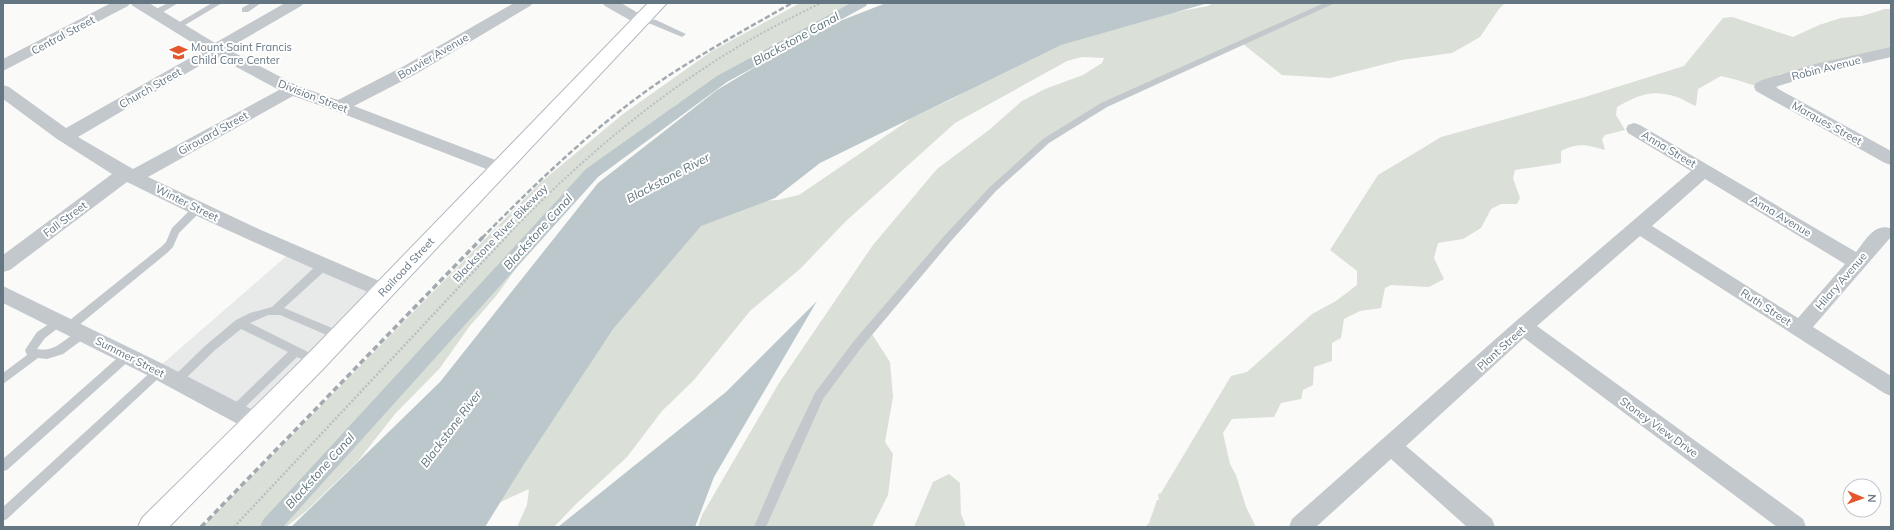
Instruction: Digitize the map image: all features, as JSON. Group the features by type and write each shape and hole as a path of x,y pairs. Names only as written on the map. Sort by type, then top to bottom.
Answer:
{"street":[{"name":"Central Street","path":"3,66 123,3"},
{"name":"Division Street","path":"138,3 216,50 292,90 339,106 500,168"},
{"name":"Church Street","path":"66,136 296,3"},
{"name":"Bouvier Avenue","path":"339,106 372,91 426,62 525,3"},
{"path":"610,3 640,20"},
{"name":"Railroad Street","path":"151,527 316,361 640,20 658,3"},
{"name":"Robin Avenue","path":"1762,87 1814,69 1889,54"},
{"name":"Marques Street","path":"1762,87 1891,159"},
{"name":"Girouard Street","path":"130,175 292,90"},
{"name":"Winter Street","path":"3,91 66,136 130,175 254,235 384,290"},
{"name":"Anna Street","path":"1634,128 1704,170"},
{"name":"Plant Street","path":"1300,527 1392,447 1523,328 1704,170"},
{"name":"Anna Avenue","path":"1704,170 1858,262"},
{"name":"Fall Street","path":"3,265 130,175"},
{"name":"Ruth Street","path":"1640,227 1891,387"},
{"name":"Hilary Avenue","path":"1800,329 1883,233"},
{"name":"Summer Street","path":"3,294 255,422"},
{"name":"Stoney View Drive","path":"1523,328 1795,527"},
{"path":"1392,447 1484,527"}],"lane":[{"path":"155,14 174,3"},
{"path":"177,26 218,3"},
{"path":"245,10 257,3"},
{"path":"760,527 787,464 819,396 857,345 948,238 993,189 1046,141 1104,105 1331,3"},
{"path":"640,20 653,22 682,34"},
{"path":"70,327 55,353 47,356 31,352 30,350 37,340 70,327 164,250 170,244 175,231 198,208"},
{"path":"275,310 324,265"},
{"path":"176,381 240,324 249,317 261,312 280,310 340,336"},
{"path":"240,324 316,361"},
{"path":"234,411 296,351"},
{"path":"3,379 36,354"},
{"path":"3,466 127,356"},
{"path":"3,515 158,372"}],"path":[{"name":"Blackstone River Bikeway","path":"234,527 545,196 599,149 650,108 712,63 771,28 821,3"}],"shaded area":[{"path":"800,3 859,3 812,25 761,53 720,83 677,104 659,121 611,154 557,212 496,296 469,327 440,368 395,414 358,461 305,512 286,527 202,527 541,182 623,114 712,51"},
{"path":"1213,3 1505,3 1499,9 1480,37 1452,53 1401,60 1330,78 1282,75 1243,44 1106,103 1049,139 995,188 870,331 890,362 893,397 885,442 893,454 888,495 872,527 698,527 702,515 779,383 873,245 937,169 989,130 1022,101 1045,89 1083,75 1102,63 1104,58 1082,57 1067,61 955,123 845,222 801,268 750,311 694,380 662,411 627,457 575,505 554,527 517,527 527,505 529,489 496,504 465,527 519,463 533,450 557,384 714,203 778,200 799,195 912,118 956,97 1023,57 1133,12 1176,12 1208,6"},
{"path":"1885,9 1891,9 1891,48 1777,75 1778,93 1721,76 1698,89 1696,106 1680,98 1668,95 1652,93 1639,96 1617,107 1616,115 1625,130 1605,135 1602,139 1605,150 1583,145 1573,146 1561,151 1561,163 1515,170 1513,178 1520,198 1517,204 1501,204 1491,209 1481,228 1463,239 1438,243 1434,258 1444,279 1429,287 1391,285 1385,288 1381,308 1360,311 1344,319 1341,338 1332,343 1332,361 1314,367 1313,385 1303,390 1301,399 1281,403 1274,417 1232,419 1223,433 1230,464 1236,475 1246,507 1256,527 1145,527 1149,523 1157,500 1159,500 1158,494 1161,493 1231,376 1247,372 1312,314 1336,301 1357,285 1357,271 1330,250 1378,175 1441,137 1585,97 1684,66 1723,18 1732,17 1793,37 1819,25 1841,18 1862,16"},
{"path":"291,252 371,287 362,308 273,398 249,411 161,365"},
{"path":"949,474 960,483 961,514 966,527 914,527 933,482"}],"water":[{"name":"Blackstone River","path":"886,3 1208,3 1061,45 820,163 775,198 701,226 613,329 524,464 485,527 291,527 440,382 598,183 717,90 817,30"},
{"path":"817,301 714,477 695,527 558,527 726,392"}],"waterway":[{"name":"Blackstone Canal","path":"270,527 592,173 722,79 861,3"}],"railway":[{"path":"483,237 568,154 638,97 662,80 726,40 792,3"},
{"path":"201,527 483,237"}],"place":[{"name":"Mount Saint Francis Child Care Center","path":"178,53"}]}
